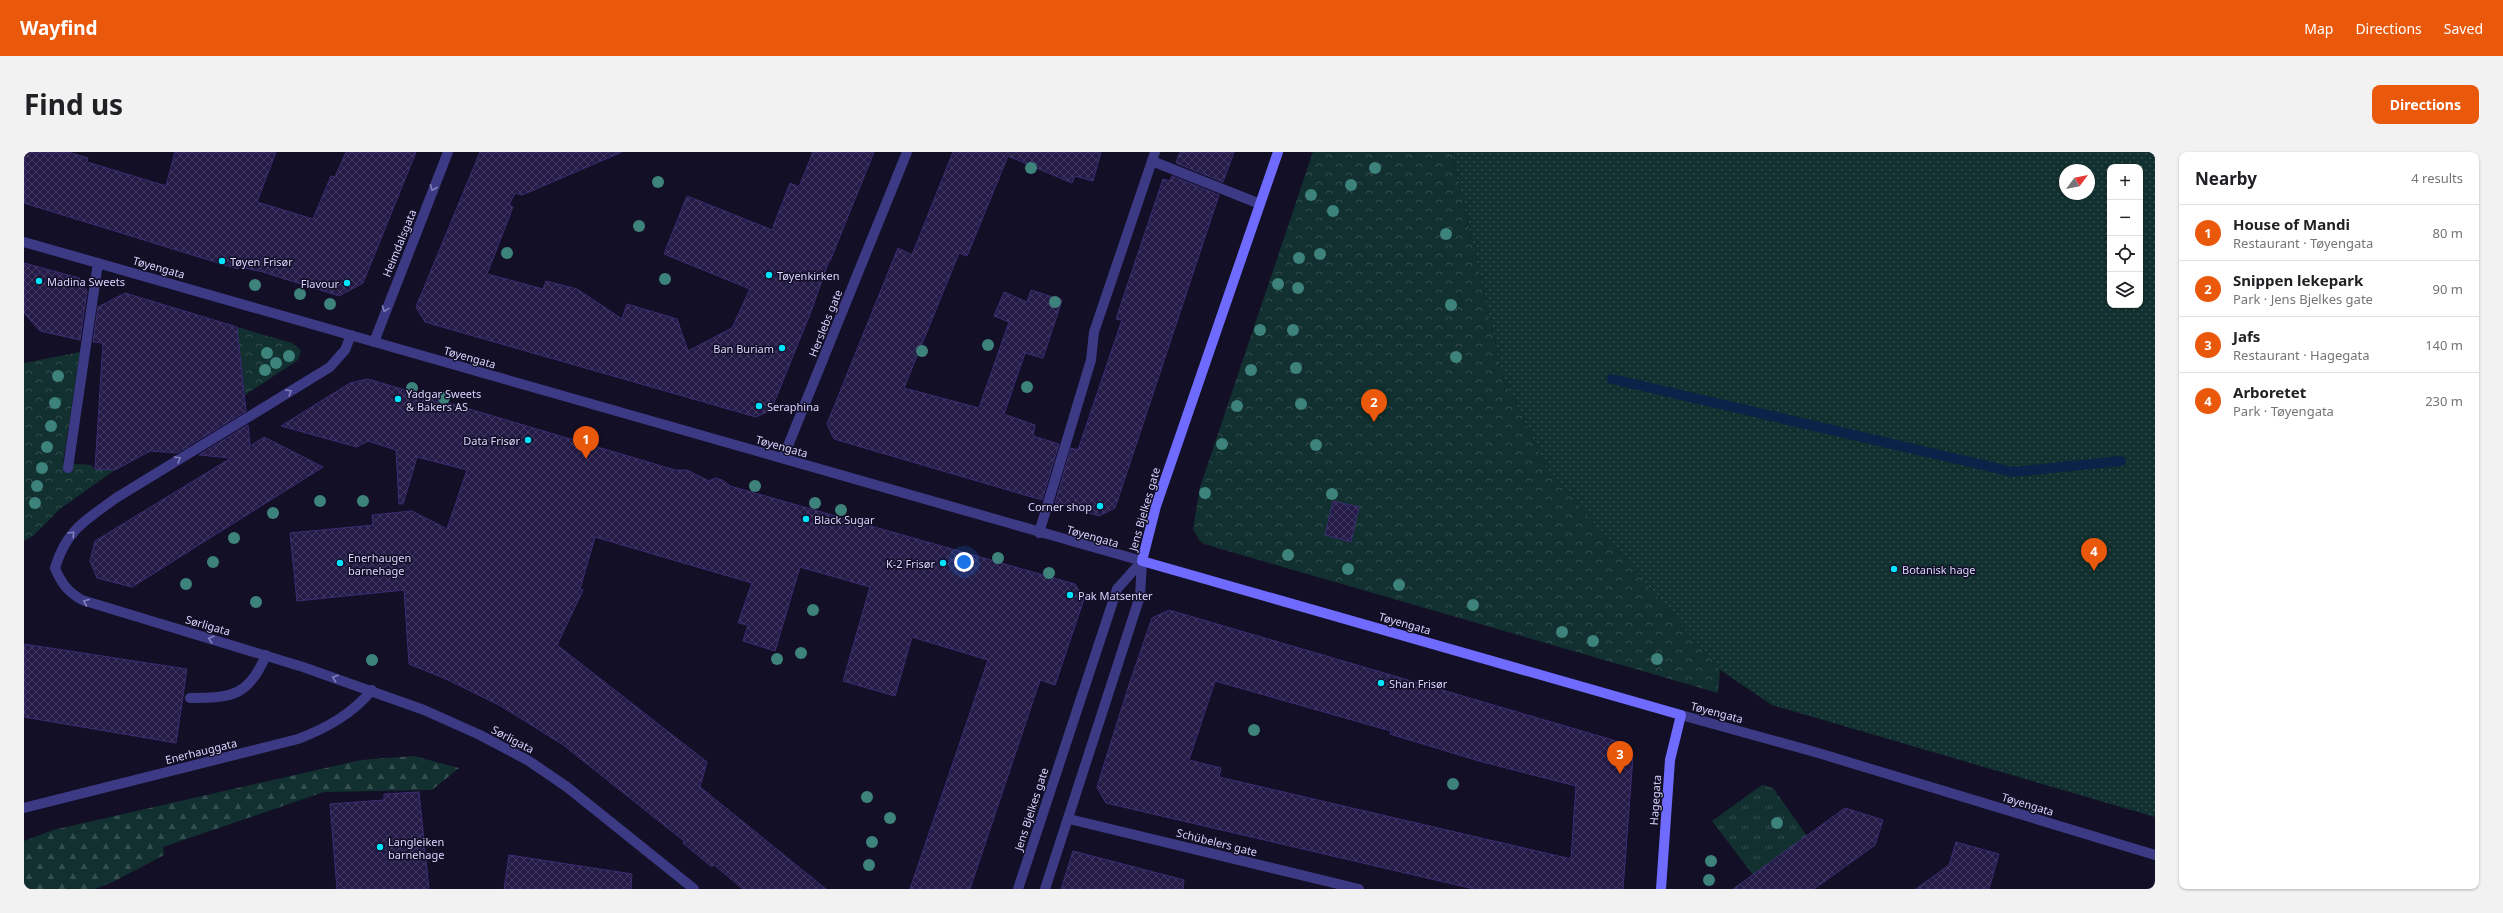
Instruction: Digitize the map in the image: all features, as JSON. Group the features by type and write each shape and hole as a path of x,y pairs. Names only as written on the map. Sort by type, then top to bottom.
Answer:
{"main road":[{"name":"Jens Bjelkes gate","path":"1142,561 1158,499 1278,152"},
{"name":"Tøyengata","path":"1142,561 1681,715"},
{"name":"Hagegata","path":"1661,889 1670,760 1681,715"}],"street":[{"name":"Heimdalsgata","path":"374,342 448,152"},
{"name":"Herslebs gate","path":"783,458 907,152"},
{"path":"1039,532 1091,360 1094,332 1154,157 1260,204"},
{"name":"Tøyengata","path":"24,242 1142,561"},
{"path":"68,468 98,263"},
{"name":"Sørligata","path":"351,335 345,350 330,367 116,498 90,517 64,542 55,568 60,581 70,593 82,600 266,655 372,690 438,716 529,760 614,824 694,889"},
{"path":"1045,889 1069,819 1079,779 1140,596 1142,561"},
{"name":"Jens Bjelkes gate","path":"1018,889 1117,589 1142,561"},
{"path":"190,698 208,698 223,695 249,686 257,675 266,655"},
{"name":"Enerhauggata","path":"24,808 298,739 324,729 346,714 372,690"},
{"name":"Tøyengata","path":"1681,715 1815,752 2155,855"},
{"name":"Schübelers gate","path":"1069,819 1359,889"}],"green space":[{"path":"1313,152 1452,152 1503,376 1547,468 1720,670 1718,693 1204,544 1199,540 1193,529 1200,487"},
{"name":"Botanisk hage","path":"1452,152 2155,152 2155,817 1772,705 1720,670 1547,468 1503,376"},
{"path":"237,327 292,343 301,350 298,360 245,395"},
{"path":"80,352 63,463 91,465 95,469 115,470 60,509 34,535 24,541 24,363"},
{"path":"414,756 459,768 432,790 324,792 163,847 164,855 113,882 95,889 24,889 24,841 53,830 361,760"},
{"path":"1762,785 1773,788 1807,836 1753,875 1712,821"}],"building":[{"path":"24,152 68,152 88,158 87,162 166,186 175,152 276,152 257,202 313,219 331,176 335,177 346,152 416,152 363,283 339,296 263,272 239,267 238,269 24,203"},
{"path":"480,152 622,152 522,195 515,193 509,205 513,207 487,274 543,289 546,281 577,289 622,319 627,304 677,319 688,351 732,328 750,289 664,254 687,196 772,230 790,183 799,187 813,152 874,152 830,261 829,260 812,309 771,410 756,417 425,322 416,307"},
{"path":"953,152 1101,152 1093,181 1075,176 1072,183 1008,156 967,256 959,253 904,388 979,408 1009,322 994,316 1004,292 1027,302 1031,290 1062,300 1043,358 1025,353 1004,414 1035,425 1033,436 1059,444 1042,500 834,439 827,424 898,248 912,255"},
{"path":"1180,152 1234,152 1223,182 1176,163"},
{"path":"1172,176 1219,195 1115,508 1099,516 1055,503 1071,448 1078,450 1122,320 1116,319 1163,179 1170,181"},
{"path":"24,263 79,278 87,291 80,340 40,331 24,313"},
{"path":"125,293 237,327 246,411 177,453 150,451 115,470 95,469 103,343 93,342 98,307"},
{"path":"368,379 675,470 687,470 709,481 715,478 722,480 730,486 1075,584 1084,599 1055,685 1040,680 970,889 910,889 988,660 912,637 895,696 843,681 870,587 800,567 775,651 743,641 748,625 738,623 752,583 595,537 580,589 583,590 557,645 707,762 700,787 826,889 743,889 714,865 712,867 683,843 684,841 562,744 499,705 446,679 409,664 404,590 297,601 290,533 373,525 372,515 412,511 447,529 467,470 417,457 403,504 399,504 396,450 368,441 357,447 281,426 350,383"},
{"path":"248,425 250,446 264,437 323,467 132,587 97,578 90,561 95,541 231,458 199,455"},
{"path":"1333,501 1359,507 1351,542 1325,535"},
{"path":"1169,610 1623,743 1633,757 1623,889 1474,889 1106,803 1097,787 1152,618","holes":["1215,681 1391,731 1390,734 1479,761 1576,786 1571,859 1219,777 1221,768 1189,760"]},
{"path":"24,644 187,669 176,743 24,717"},
{"path":"419,792 429,889 337,889 330,804 384,800 384,794"},
{"path":"1845,808 1883,820 1875,845 1814,889 1733,889"},
{"path":"1956,842 1999,854 1989,889 1916,889 1949,865"},
{"path":"1073,851 1184,880 1183,889 1061,889"},
{"path":"509,855 632,874 631,889 504,889"}],"waterway":[{"path":"1612,379 2013,472 2121,461"}],"place":[{"name":"Tøyen Frisør","path":"222,261"},
{"name":"Tøyenkirken","path":"769,275"},
{"name":"Madina Sweets","path":"39,281"},
{"name":"Flavour","path":"347,283"},
{"name":"Ban Buriam","path":"782,348"},
{"name":"Yadgar Sweets & Bakers AS","path":"398,399"},
{"name":"Seraphina","path":"759,406"},
{"name":"Snippen lekepark","path":"1374,422"},
{"name":"Data Frisør","path":"528,440"},
{"name":"House of Mandi","path":"586,459"},
{"name":"Corner shop","path":"1100,506"},
{"name":"Black Sugar","path":"806,519"},
{"name":"Enerhaugen barnehage","path":"340,563"},
{"name":"K-2 Frisør","path":"943,563"},
{"name":"Botanisk hage","path":"1894,569"},
{"name":"Arboretet","path":"2094,571"},
{"name":"Pak Matsenter","path":"1070,595"},
{"name":"Shan Frisør","path":"1381,683"},
{"name":"Jafs","path":"1620,774"},
{"name":"Langleiken barnehage","path":"380,847"}]}
